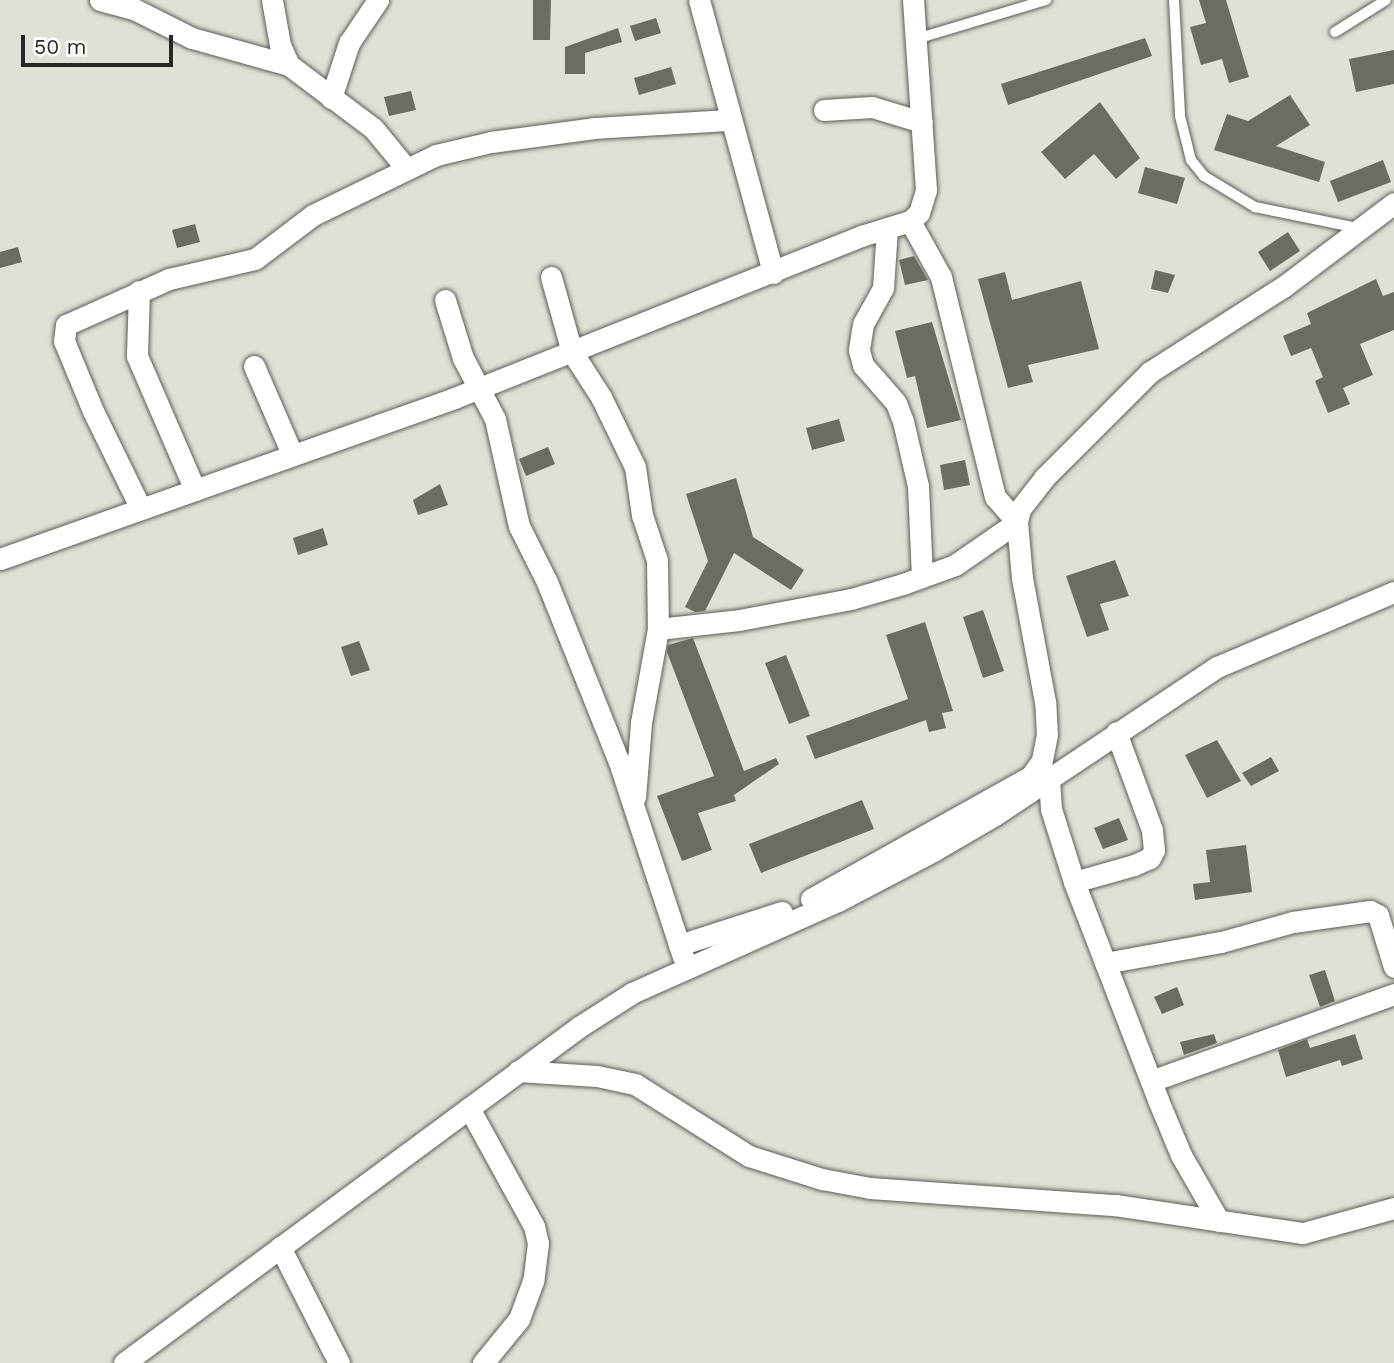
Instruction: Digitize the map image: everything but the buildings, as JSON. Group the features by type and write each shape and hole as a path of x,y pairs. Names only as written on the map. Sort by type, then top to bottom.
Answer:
{"street":[{"path":"100,0 125,3 192,38 289,65 373,128 406,168"},
{"path":"272,0 280,45 289,65"},
{"path":"331,98 349,43 378,0"},
{"path":"699,0 773,273"},
{"path":"0,559 476,389 910,221 919,213 926,190 914,0"},
{"path":"824,110 872,107 922,122"},
{"path":"141,509 93,411 63,329 77,318 169,279 255,259 313,215 406,168 453,150 523,137 641,123 730,120"},
{"path":"679,945 795,907 1036,771 1046,744 1045,702 1022,578 1017,522 1025,501 1069,449 1131,388 1211,330 1283,287 1394,203"},
{"path":"910,221 941,277 995,497 1017,522"},
{"path":"887,228 883,289 863,324 859,350 863,365 895,403 903,421 918,486 922,577"},
{"path":"551,277 572,352 601,397 637,474 642,515 659,574 658,629 641,723 634,805"},
{"path":"139,291 137,356 195,490"},
{"path":"445,300 476,389 495,419 519,526 547,582 634,805 686,966"},
{"path":"254,366 292,454"},
{"path":"658,629 739,620 851,599 922,577 976,553 1017,522"},
{"path":"124,1363 518,1071 632,993 686,966 838,901 959,836 1049,780 1116,732 1217,667 1394,592"},
{"path":"1074,882 1134,865 1150,858 1154,850 1152,830 1116,732"},
{"path":"1049,780 1051,809 1074,882 1181,1155 1219,1221"},
{"path":"1105,962 1221,942 1293,922 1370,911 1378,915 1394,967"},
{"path":"1151,1081 1394,993"},
{"path":"518,1071 597,1076 635,1084 750,1156 822,1179 919,1194 1115,1205 1306,1233 1394,1208"},
{"path":"469,1108 534,1226 538,1243 533,1281 519,1319 483,1363"},
{"path":"280,1247 339,1363"}],"lane":[{"path":"916,39 1046,0"},
{"path":"1174,0 1180,116 1191,160 1204,176 1255,208 1360,228"},
{"path":"1335,32 1386,0"}]}
